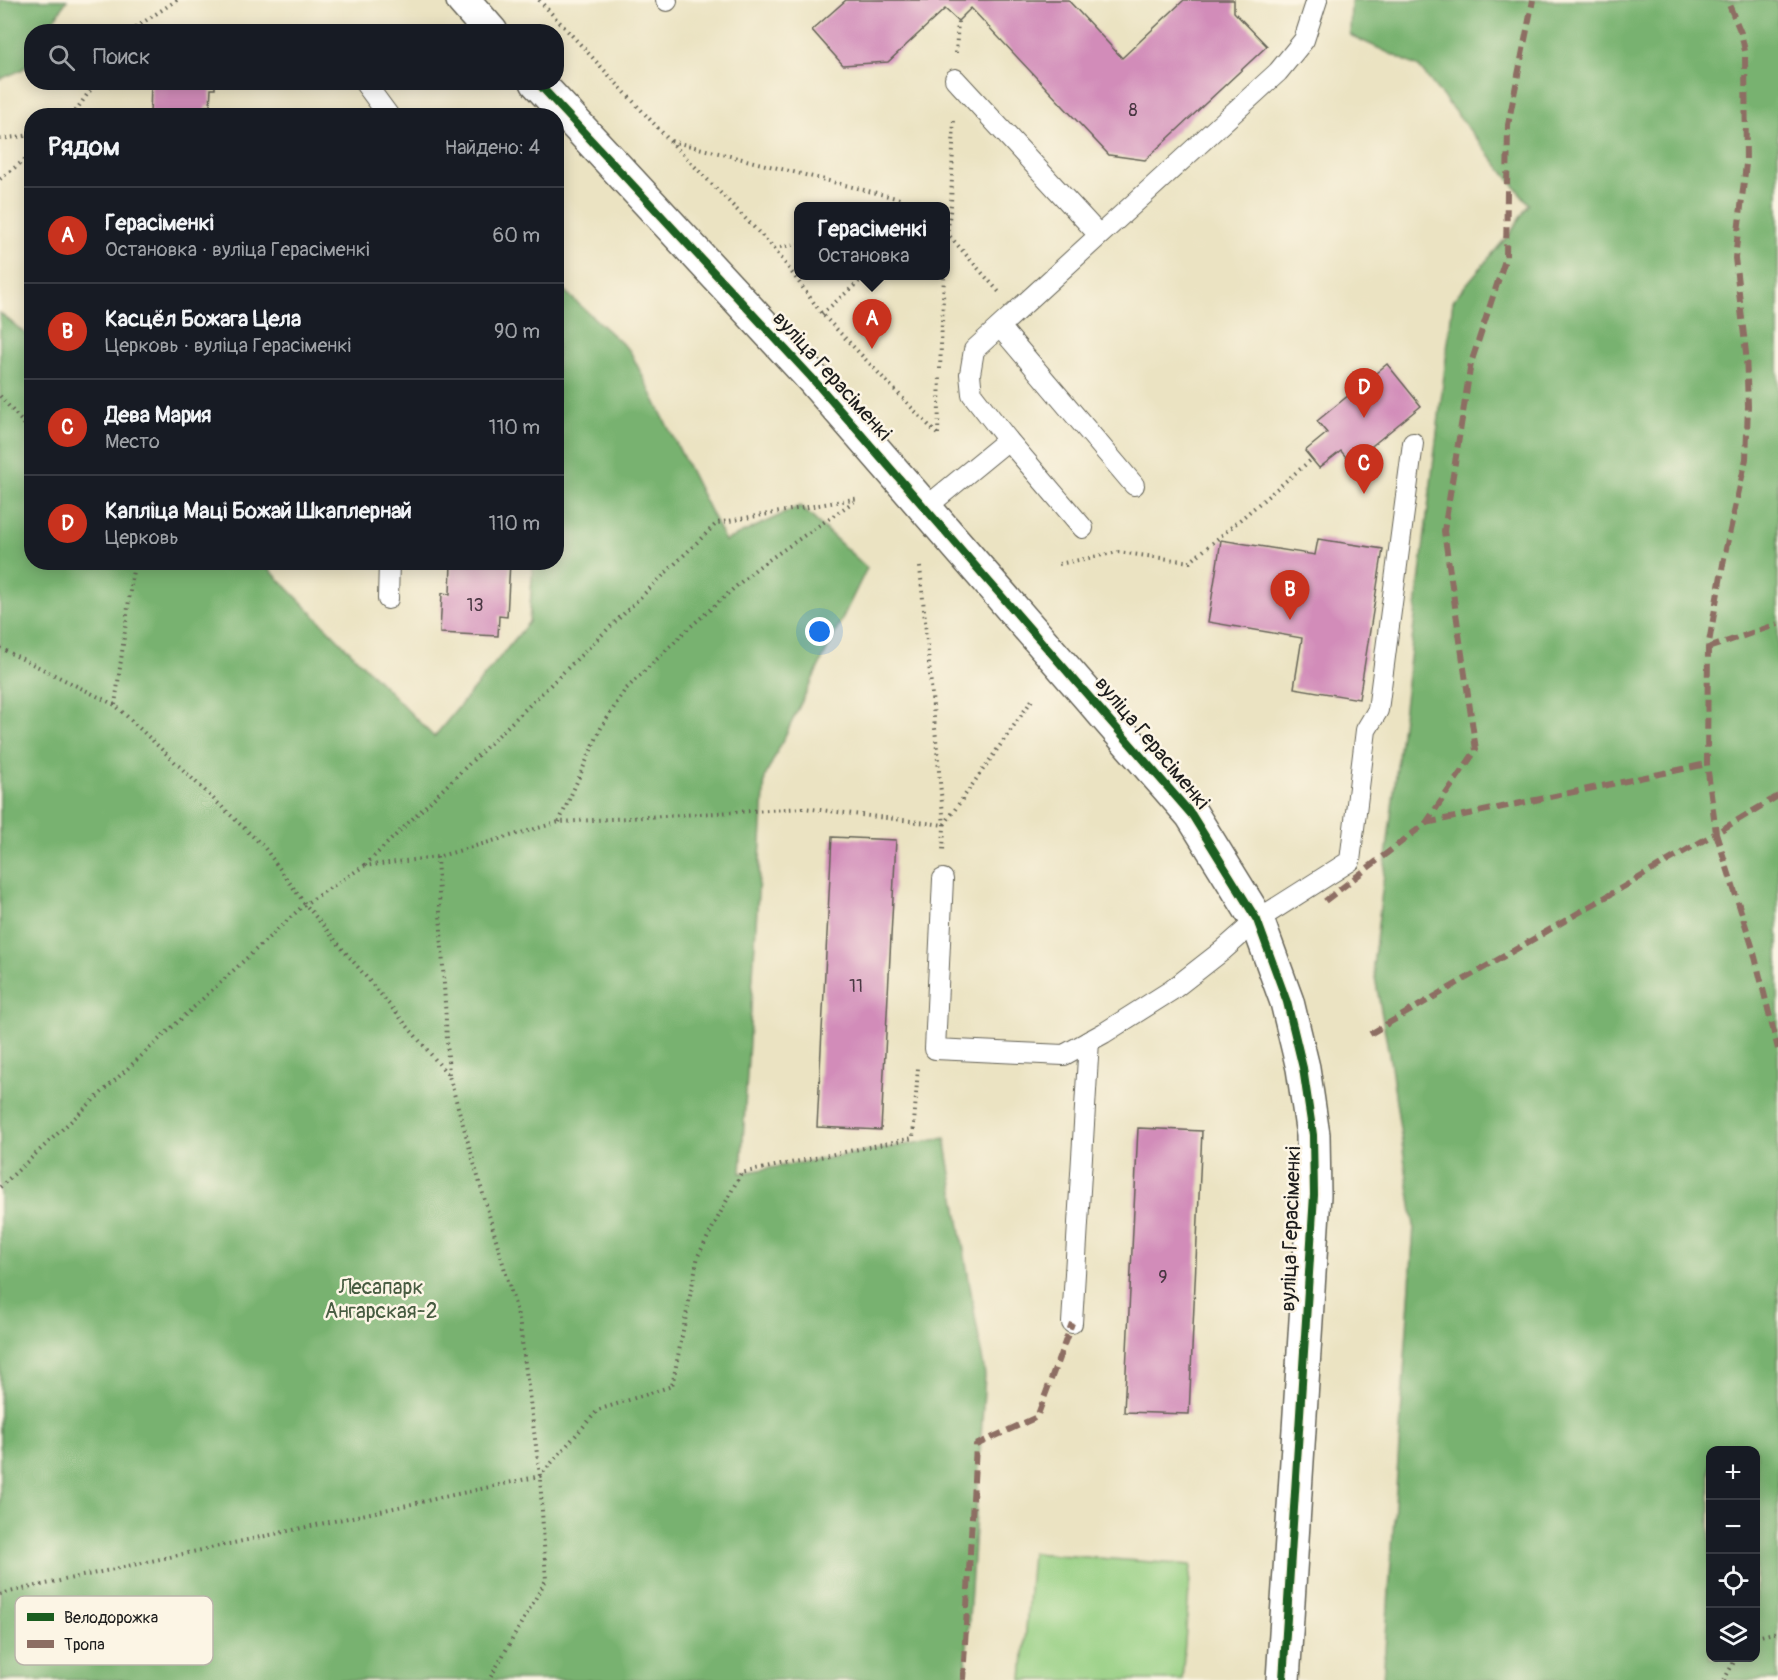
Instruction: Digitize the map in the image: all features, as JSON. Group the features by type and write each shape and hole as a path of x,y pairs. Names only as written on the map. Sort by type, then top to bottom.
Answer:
{"street":[{"path":"463,0 484,24"},
{"name":"вуліца Герасіменкі","path":"542,90 553,108"},
{"name":"вуліца Герасіменкі","path":"564,127 811,377 1192,815 1257,920 1287,1002 1303,1068 1313,1147 1314,1195 1283,1680"}],"lane":[{"path":"1083,528 972,394 970,374 974,350 1278,72 1304,40 1317,0"},
{"path":"955,79 1099,235"},
{"path":"370,90 383,108"},
{"path":"999,327 1134,485"},
{"path":"925,508 1008,440"},
{"path":"943,879 935,1049 1064,1054 1104,1033 1172,990 1257,920 1350,861 1366,730 1378,710 1413,443"},
{"path":"388,599 389,570"},
{"path":"1072,1323 1089,1041"}],"path":[{"path":"141,24 177,0"},
{"path":"539,0 561,24"},
{"path":"950,210 958,21"},
{"path":"564,27 774,248 794,276"},
{"path":"78,108 90,90"},
{"path":"0,139 24,136"},
{"path":"670,141 900,199 904,202"},
{"path":"0,179 24,160"},
{"path":"950,237 1016,311"},
{"path":"774,248 794,245"},
{"path":"797,280 822,314 938,435 944,280"},
{"path":"822,314 860,280"},
{"path":"0,396 24,424"},
{"path":"1059,564 1118,552 1190,561 1312,459"},
{"path":"0,1187 305,904 364,866 717,523 859,498 757,568 688,629 625,690 601,728 559,822"},
{"path":"920,567 944,825 943,879"},
{"path":"115,705 133,570"},
{"path":"0,648 115,705 264,847 305,904 449,1076"},
{"path":"944,825 1032,700"},
{"path":"364,866 437,856 559,822 804,808 944,825"},
{"path":"437,856 449,1076 519,1319 540,1476 546,1580 489,1680"},
{"path":"0,1594 540,1476 598,1410 672,1386 698,1256 741,1173 913,1138 919,1049 935,1049"},
{"path":"1760,1636 1778,1632"},
{"path":"1724,1680 1734,1662"}],"green space":[{"path":"0,0 67,0 52,24 24,24 24,68 0,79"},
{"path":"1351,0 1778,0 1778,1680 1383,1680 1414,1226 1390,1060 1373,966 1453,300 1511,232 1529,204 1419,67 1350,35"},
{"name":"Лесапарк Ангарская-2","path":"564,290 630,351 725,541 800,506 867,568 765,777 741,1173 945,1138 985,1375 965,1680 0,1680 0,313 24,332 24,570 270,570 434,737 529,622 533,570 564,570"},
{"path":"1032,1553 1191,1565 1182,1680 1022,1680"}],"building":[{"path":"846,0 1068,0 1122,58 1184,0 1234,0 1234,12 1267,46 1145,160 1109,155 971,8 958,21 945,9 888,62 843,65 812,30"},
{"path":"151,90 211,90 210,106 206,108 150,108"},
{"path":"1387,364 1421,406 1351,463 1341,451 1319,468 1305,451 1327,433 1317,421"},
{"path":"1318,539 1383,549 1359,699 1294,688 1302,638 1208,622 1221,540 1315,555"},
{"path":"451,570 510,570 507,617 499,616 498,636 440,633 442,593 450,594"},
{"path":"832,837 896,840 881,1130 817,1127"},
{"path":"1138,1128 1202,1131 1189,1414 1124,1412"}],"marked path":[{"path":"1325,901 1426,823 1476,750 1444,531 1471,363 1506,257 1508,125 1533,0"},
{"path":"1370,1034 1716,833 1707,764 1708,648 1725,553 1746,459 1748,406 1746,353 1735,258 1746,164 1745,51 1741,33 1727,0"},
{"path":"1708,648 1778,624"},
{"path":"1426,823 1707,764"},
{"path":"1778,796 1716,833 1753,949 1778,1049"},
{"path":"963,1680 976,1445 1037,1417 1072,1323"}],"cycle path":[{"path":"544,90 561,108"},
{"path":"564,111 811,377 1192,815 1257,920 1287,1002 1303,1068 1313,1135 1314,1195 1283,1680"}],"place":[{"name":"Герасіменкі","path":"872,349"},
{"name":"Капліца Маці Божай Шкаплернай","path":"1364,418"},
{"name":"Дева Мария","path":"1364,494"},
{"name":"Касцёл Божага Цела","path":"1290,620"}]}
